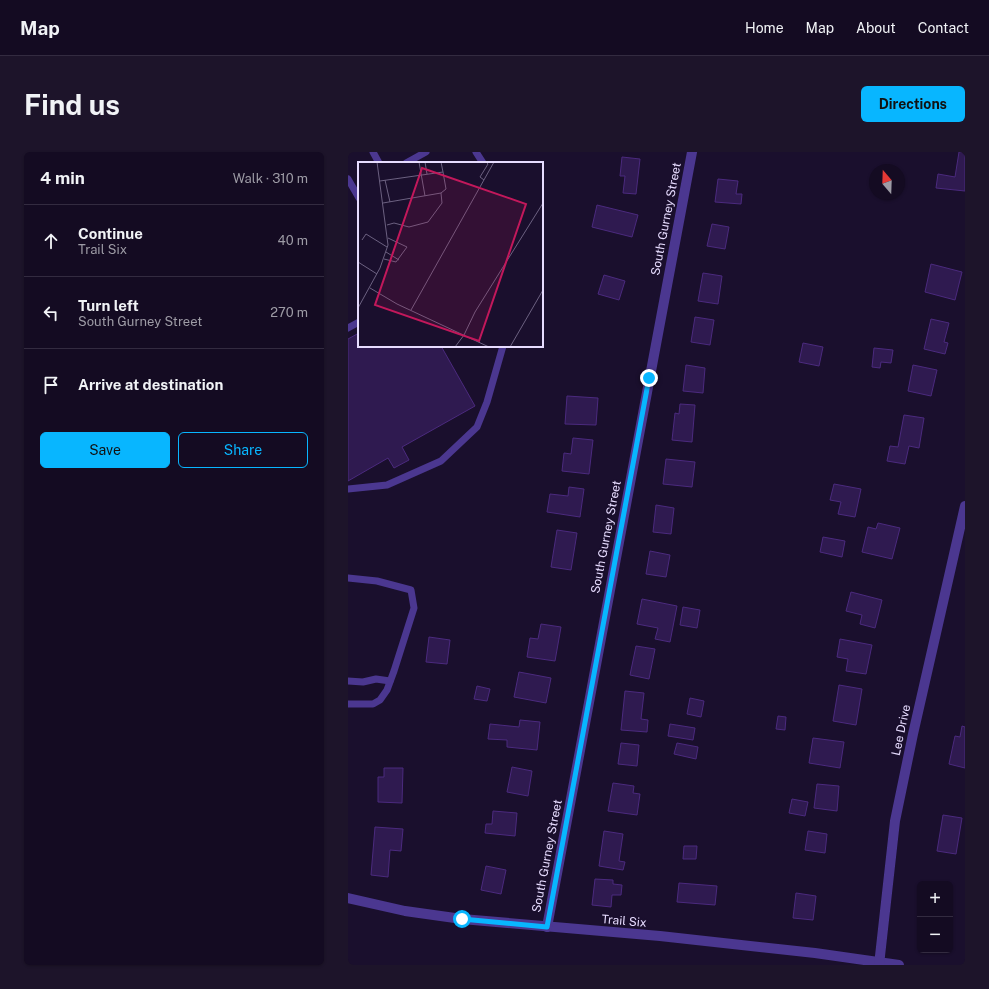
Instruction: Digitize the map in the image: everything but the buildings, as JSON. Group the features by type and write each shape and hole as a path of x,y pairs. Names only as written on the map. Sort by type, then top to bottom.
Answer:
{"street":[{"name":"South Gurney Street","path":"547,927 692,152"},
{"name":"Lee Drive","path":"879,964 895,821 913,734 965,506"},
{"name":"Trail Six","path":"348,898 412,912 462,919 668,937 815,953 879,964 899,965"}],"lane":[{"path":"373,152 378,162"},
{"path":"408,162 426,152"},
{"path":"476,152 482,162"},
{"path":"348,179 358,196"},
{"path":"348,328 358,323"},
{"path":"348,489 386,485 441,460 446,456 477,427 487,402 503,347"},
{"path":"348,578 377,581 411,590 414,608 387,690 380,700 373,704 348,704"},
{"path":"348,681 363,682 376,679 390,681"}],"route":[{"path":"462,919 547,927 649,378"}]}
